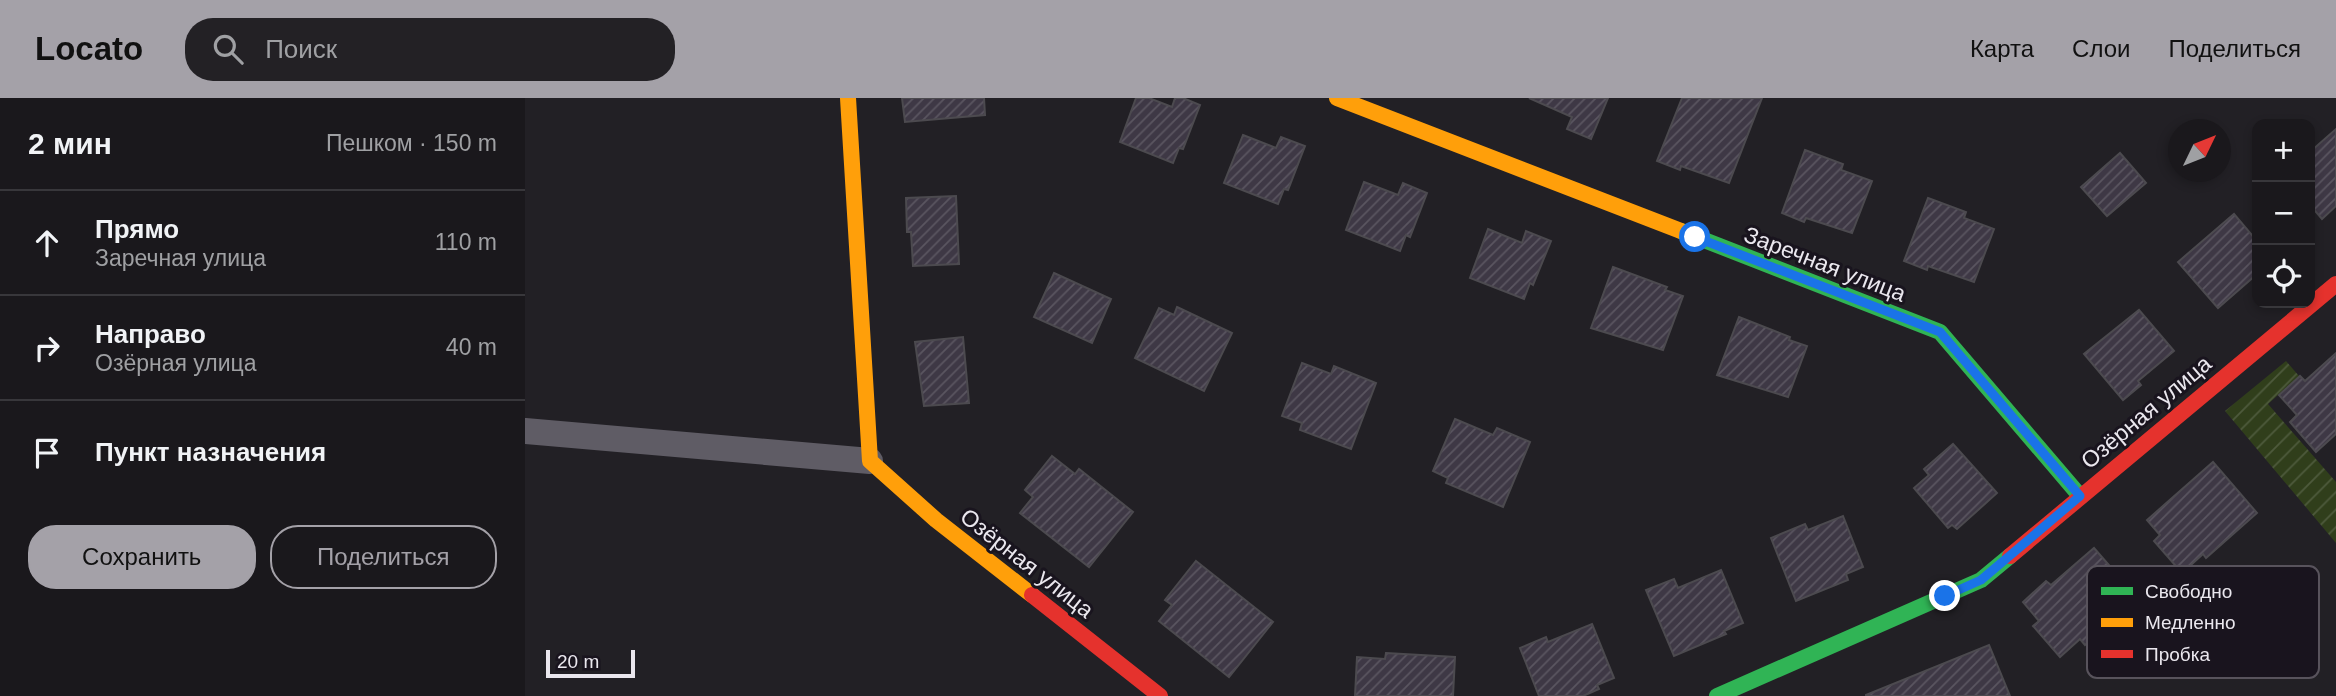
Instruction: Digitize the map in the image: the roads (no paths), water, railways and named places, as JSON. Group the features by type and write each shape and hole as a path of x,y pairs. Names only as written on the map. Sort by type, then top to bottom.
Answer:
{"street":[{"path":"525,431 870,461 848,98"},
{"name":"Заречная улица","path":"1337,98 1940,332 2080,496"},
{"name":"Озёрная улица","path":"1717,696 1981,580 2336,284"},
{"name":"Озёрная улица","path":"870,461 936,520 1160,696"}]}
